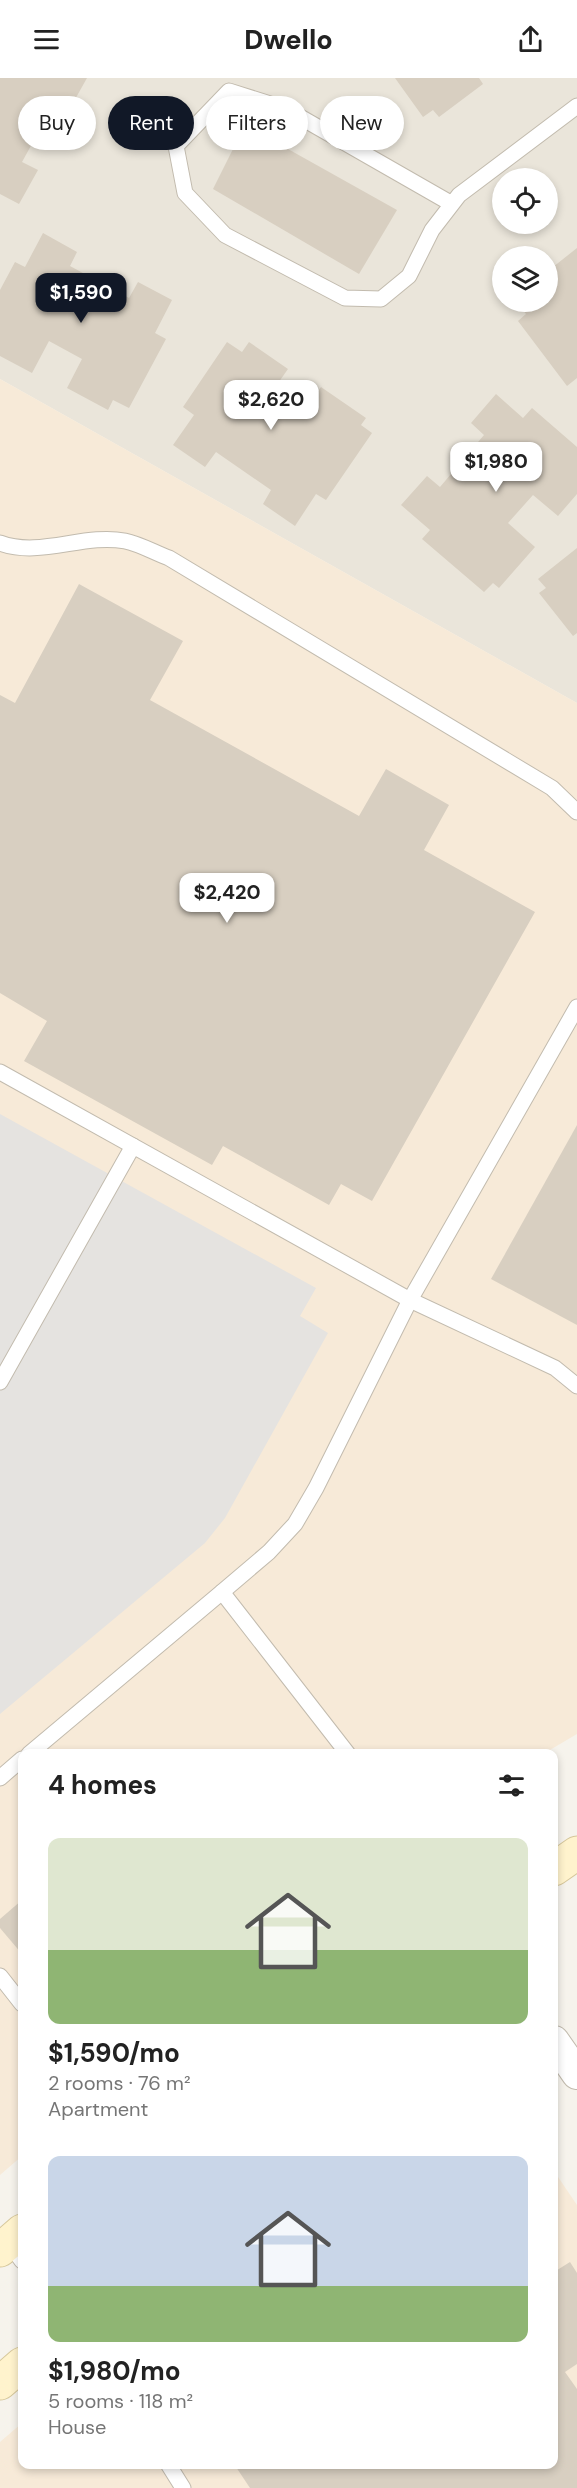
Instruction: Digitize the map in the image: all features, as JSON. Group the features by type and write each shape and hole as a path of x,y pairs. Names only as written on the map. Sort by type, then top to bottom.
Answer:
{"street":[{"path":"558,1866 577,1853"},
{"path":"558,2047 577,2074"},
{"path":"0,2384 18,2368"}],"lane":[{"path":"452,204 286,109 229,91 176,146 185,193 225,235 345,298 381,299 409,276 432,230 468,188 577,106"},
{"path":"0,543 9,546 51,547 85,541 125,541 169,558 552,788 577,812"},
{"path":"35,1749 269,1552 295,1524 316,1488 410,1300 572,1027 577,1007"},
{"path":"0,1072 410,1300 555,1368 577,1386"},
{"path":"0,1382 133,1146"},
{"path":"222,1592 344,1749"},
{"path":"0,1778 18,1762"},
{"path":"0,1976 18,1999"},
{"path":"171,2469 183,2488"}],"shaded area":[{"path":"0,78 577,78 577,703 0,379"},
{"path":"0,379 577,703 577,1734 552,1749 18,1749 18,2159 0,2175"},
{"path":"0,1114 316,1288 300,1316 328,1333 225,1518 205,1543 0,1714"},
{"path":"558,2177 577,2205 577,2488 0,2488 0,2442 18,2426 18,2469 558,2469"}],"building":[{"path":"0,78 87,78 77,96 18,96 18,150 29,150 22,162 38,170 19,204 0,194"},
{"path":"395,78 479,78 483,84 439,117 433,110 423,117"},
{"path":"232,150 290,150 397,210 359,274 213,189"},
{"path":"43,233 77,252 70,266 129,298 138,282 172,300 155,333 166,339 129,408 113,400 108,410 67,388 82,359 49,341 32,373 0,356 0,290 15,262 25,267"},
{"path":"577,248 577,378 567,386 518,321 526,314 524,312 558,312 558,263"},
{"path":"227,342 242,352 249,342 288,369 269,396 300,417 321,387 366,418 361,425 372,433 326,500 316,494 295,526 263,504 271,490 216,452 205,467 173,445 194,415 183,407"},
{"path":"496,394 523,418 532,408 577,447 577,494 558,516 533,495 508,523 535,547 499,588 493,583 484,592 422,539 430,530 401,505 427,476 440,487 484,435 471,423"},
{"path":"577,548 577,633 573,636 539,593 546,588 538,579"},
{"path":"79,584 183,641 150,700 359,816 386,769 449,805 424,850 535,912 372,1201 341,1184 329,1205 223,1146 212,1165 24,1061 47,1021 0,993 0,695 15,703"},
{"path":"577,1125 577,1325 491,1279"},
{"path":"18,1903 18,1949 0,1928 0,1919"},
{"path":"570,2262 577,2273 577,2364 565,2372 577,2389 577,2488 250,2488 237,2469 558,2469 558,2270"}]}
